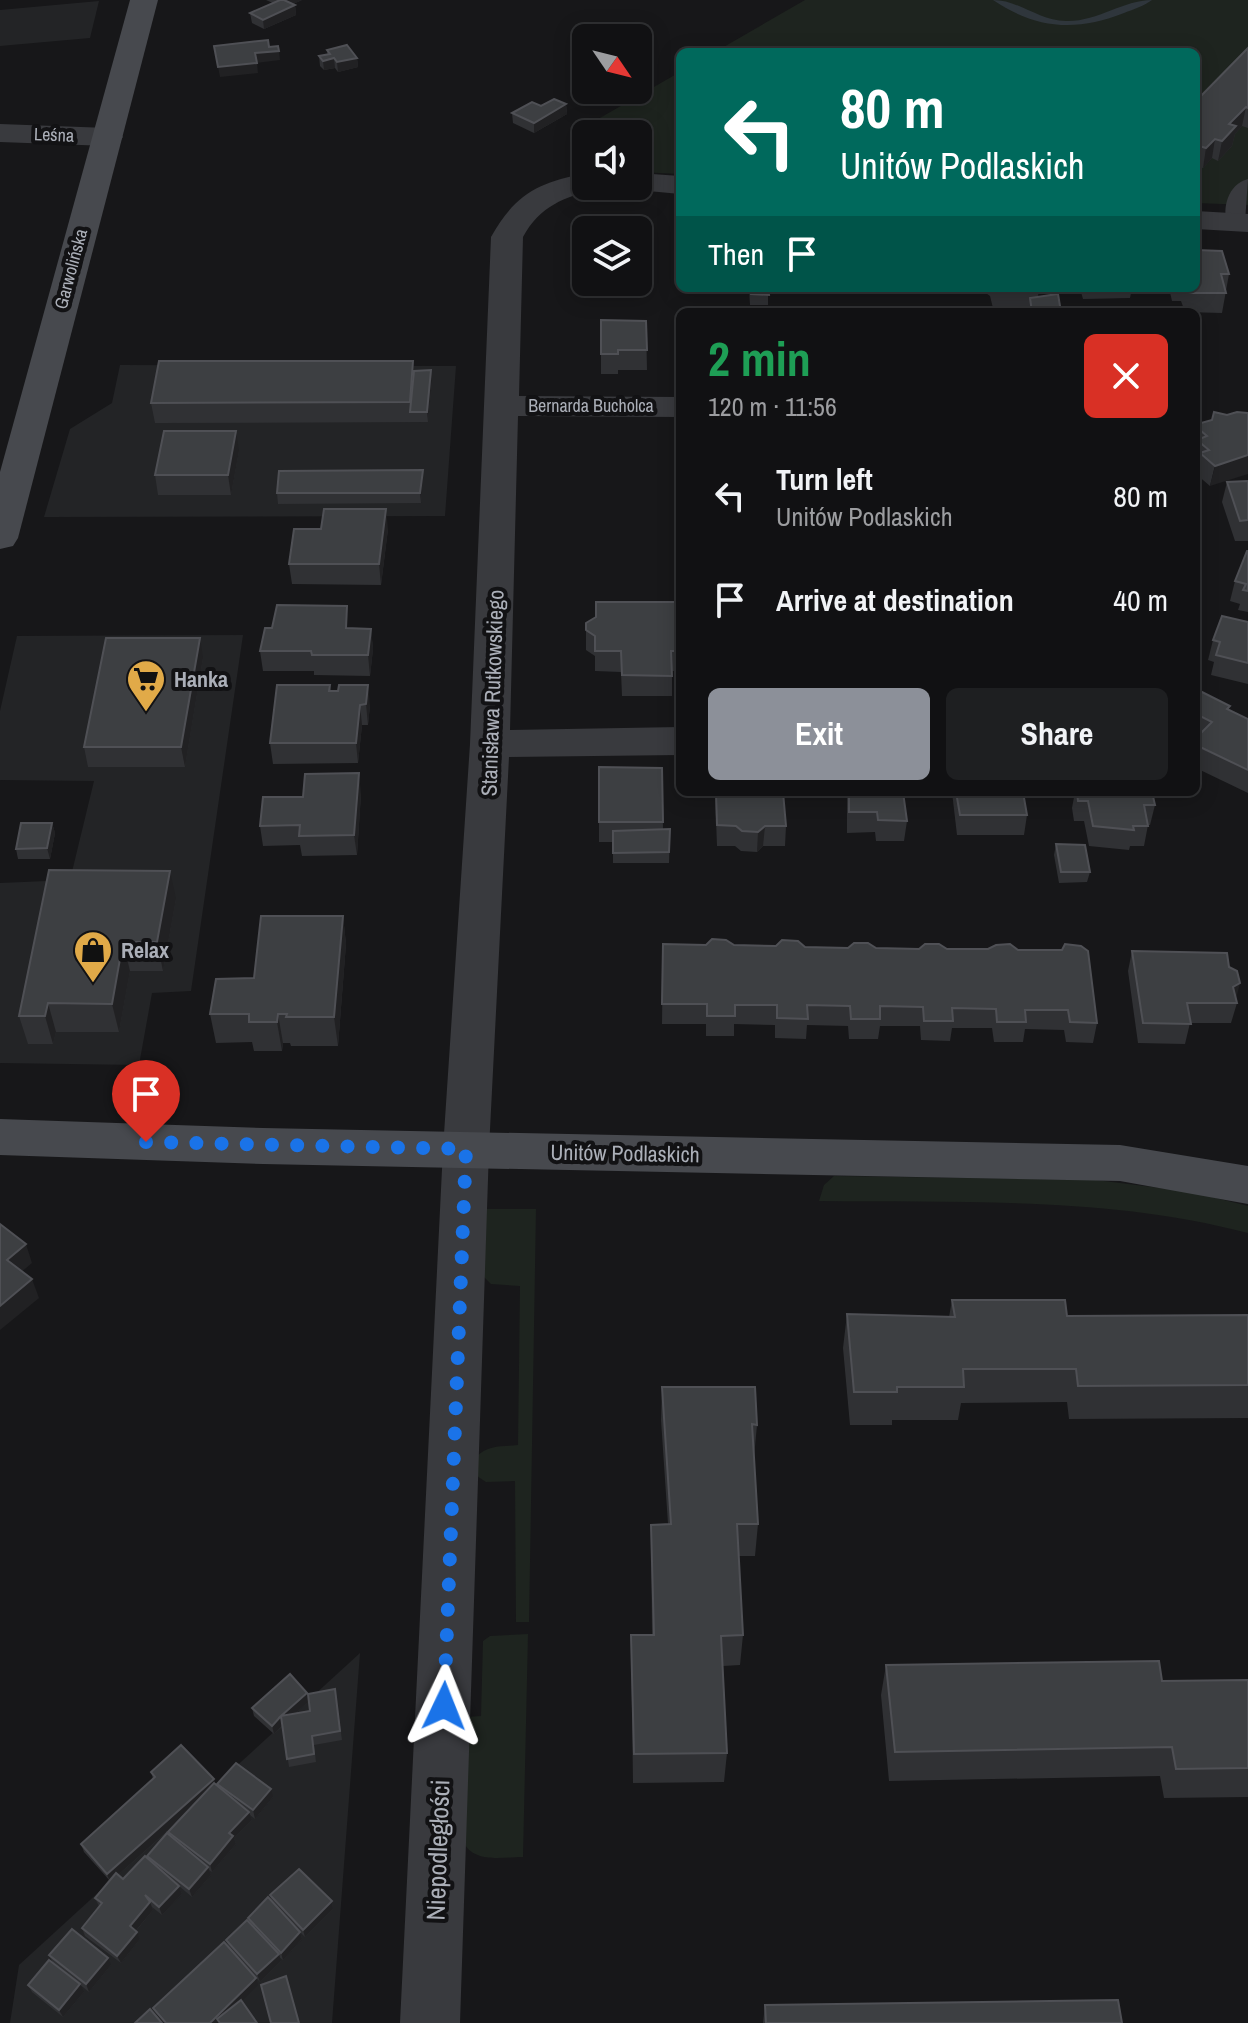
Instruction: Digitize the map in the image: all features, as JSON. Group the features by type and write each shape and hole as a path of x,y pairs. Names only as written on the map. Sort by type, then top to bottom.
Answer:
{"main road":[{"name":"Garwolińska","path":"0,538 144,0"},
{"name":"Unitów Podlaskich","path":"0,1137 1120,1163 1248,1185"}],"street":[{"name":"Leśna","path":"0,133 108,137"},
{"path":"652,183 676,185"},
{"name":"Stanisława Rutkowskiego","path":"466,1149 490,744 507,237 518,214 542,194 572,186"},
{"path":"1200,220 1242,223"},
{"name":"Bernarda Bucholca","path":"503,406 676,407"},
{"path":"490,744 676,741"},
{"name":"Niepodległości","path":"430,2023 466,1149"}],"lane":[{"path":"1242,223 1237,197 1248,185"}],"shaded area":[{"path":"805,0 1248,0 1248,205 1200,203 1200,48 722,48"},
{"path":"99,1 90,38 0,46 0,10"},
{"path":"676,74 676,174 652,173 652,120 596,120 624,104 652,104 652,88"},
{"path":"120,365 456,366 445,516 44,517 70,429 112,403"},
{"path":"243,635 191,991 152,993 139,1065 0,1063 0,883 70,880 94,781 0,780 0,711 17,636"},
{"path":"834,1176 1096,1180 1192,1192 1248,1206 1248,1233 1195,1221 1089,1207 981,1202 819,1201 824,1185"},
{"path":"485,1209 536,1209 529,1622 516,1622 515,1481 486,1482 477,1476 476,1457 481,1453 496,1447 518,1445 520,1286 491,1284 481,1274"},
{"path":"528,1634 523,1857 481,1856 463,1841 467,1717 481,1716 483,1641 490,1636"},
{"path":"360,1653 332,2023 10,2023 19,1965"}],"building":[{"path":"280,0 295,5 263,20 250,13"},
{"path":"268,40 269,47 278,46 279,51 255,53 257,63 218,67 214,46"},
{"path":"347,45 357,58 337,62 334,58 323,61 319,56 330,54 327,50"},
{"path":"1248,48 1248,108 1229,124 1236,126 1222,141 1215,139 1206,148 1200,146 1200,97"},
{"path":"554,99 566,104 534,123 512,113 532,102 541,106"},
{"path":"1200,250 1222,251 1229,274 1221,274 1226,293 1189,293 1200,292"},
{"path":"769,292 769,295 751,294"},
{"path":"1058,294 1060,308 1031,308 1030,298"},
{"path":"601,320 646,321 647,350 618,350 618,354 601,354"},
{"path":"159,361 413,361 410,402 151,403"},
{"path":"431,370 427,412 410,412 414,371"},
{"path":"1214,412 1227,415 1248,413 1248,455 1215,466 1200,453 1209,450 1200,442 1200,439 1207,436 1200,430 1201,423 1212,420"},
{"path":"164,431 236,431 228,475 155,475"},
{"path":"423,470 420,493 277,493 279,471"},
{"path":"1248,481 1248,520 1240,521 1227,482"},
{"path":"324,509 386,509 379,564 289,564 294,529 321,529"},
{"path":"1247,551 1248,591 1243,590 1246,584 1235,581"},
{"path":"596,602 676,602 676,651 671,651 672,676 622,675 621,651 595,651 595,636 586,630 586,623 596,617"},
{"path":"277,605 347,606 346,628 371,629 368,655 260,651 265,628 272,628"},
{"path":"1222,616 1248,622 1248,663 1216,655 1220,642 1213,640"},
{"name":"Hanka","path":"106,638 200,638 181,747 84,747"},
{"path":"277,685 330,685 329,691 338,691 339,685 368,685 366,704 360,705 356,743 270,743"},
{"path":"1200,691 1248,719 1248,770 1200,747 1200,734 1212,722 1200,716"},
{"path":"599,767 662,768 663,822 599,822"},
{"path":"359,773 354,835 299,836 300,825 260,826 263,797 303,797 305,774"},
{"path":"716,796 783,796 786,826 765,826 758,832 717,825"},
{"path":"849,796 904,796 907,821 878,820 877,812 849,812"},
{"path":"957,796 1024,796 1027,815 960,815"},
{"path":"1077,796 1153,796 1155,805 1144,805 1148,826 1133,826 1134,830 1093,826 1088,801 1078,801"},
{"path":"21,823 52,823 47,848 16,849"},
{"path":"670,829 669,852 613,853 613,831"},
{"path":"1056,844 1085,845 1090,872 1061,872"},
{"path":"49,870 170,871 157,942 123,942 112,1004 48,1003 45,1016 19,1016"},
{"path":"261,916 343,916 334,1017 286,1017 287,1014 278,1014 277,1022 249,1022 249,1014 210,1014 216,979 254,978"},
{"path":"712,939 726,940 734,945 776,946 782,940 798,941 805,947 848,948 854,943 868,943 876,948 919,949 925,944 939,944 947,949 988,949 1010,944 1018,950 1062,950 1065,944 1081,946 1088,951 1097,1023 1070,1022 1068,1010 1025,1010 1026,1022 997,1022 996,1009 952,1008 953,1021 924,1021 923,1007 880,1006 880,1019 851,1019 850,1006 807,1005 808,1019 777,1018 777,1005 735,1005 735,1016 707,1016 707,1004 662,1004 663,944 706,945"},
{"path":"1132,951 1227,953 1229,967 1237,971 1240,983 1233,987 1237,1003 1187,1003 1191,1024 1143,1023"},
{"path":"0,1224 26,1244 7,1260 32,1279 0,1306"},
{"path":"952,1300 1065,1300 1067,1316 1248,1315 1248,1385 1078,1386 1076,1369 963,1369 964,1387 897,1387 897,1392 854,1392 847,1314 955,1317"},
{"path":"662,1387 755,1387 757,1425 752,1424 758,1524 737,1524 743,1635 721,1636 727,1753 634,1754 631,1635 654,1635 651,1525 671,1524"},
{"path":"1159,1661 1162,1681 1248,1680 1248,1768 1176,1769 1172,1747 895,1752 886,1665"},
{"path":"290,1674 307,1693 272,1726 252,1708"},
{"path":"335,1689 340,1731 312,1736 314,1754 287,1759 281,1716 310,1711 308,1694"},
{"path":"181,1745 214,1779 107,1874 81,1844 155,1777 151,1772"},
{"path":"236,1763 271,1789 253,1810 217,1784"},
{"path":"214,1783 249,1812 229,1833 233,1836 210,1864 168,1832"},
{"path":"167,1833 208,1867 189,1889 147,1856"},
{"path":"145,1856 179,1886 159,1907 145,1895 150,1902 130,1926 137,1932 117,1956 82,1928 102,1903 95,1898 116,1873 123,1879"},
{"path":"299,1869 332,1901 303,1930 270,1895"},
{"path":"268,1897 300,1932 281,1953 248,1918"},
{"path":"247,1920 279,1954 257,1974 226,1940"},
{"path":"72,1929 108,1958 86,1984 49,1955"},
{"path":"224,1942 256,1978 210,2023 166,2023 153,2008"},
{"path":"49,1960 80,1984 59,2010 28,1985"},
{"path":"286,1976 299,2023 271,2023 261,1985"},
{"path":"241,2000 257,2023 220,2023 217,2019"},
{"path":"1118,2000 1122,2023 766,2023 765,2005"},
{"path":"150,2009 162,2023 135,2023"}],"waterway":[{"path":"997,0 1043,20 1062,24 1100,18 1148,0"}],"place":[{"name":"Hanka","path":"146,713"},
{"name":"Relax","path":"93,984"}],"route":[{"path":"146,1142 466,1149 444,1706"}]}
